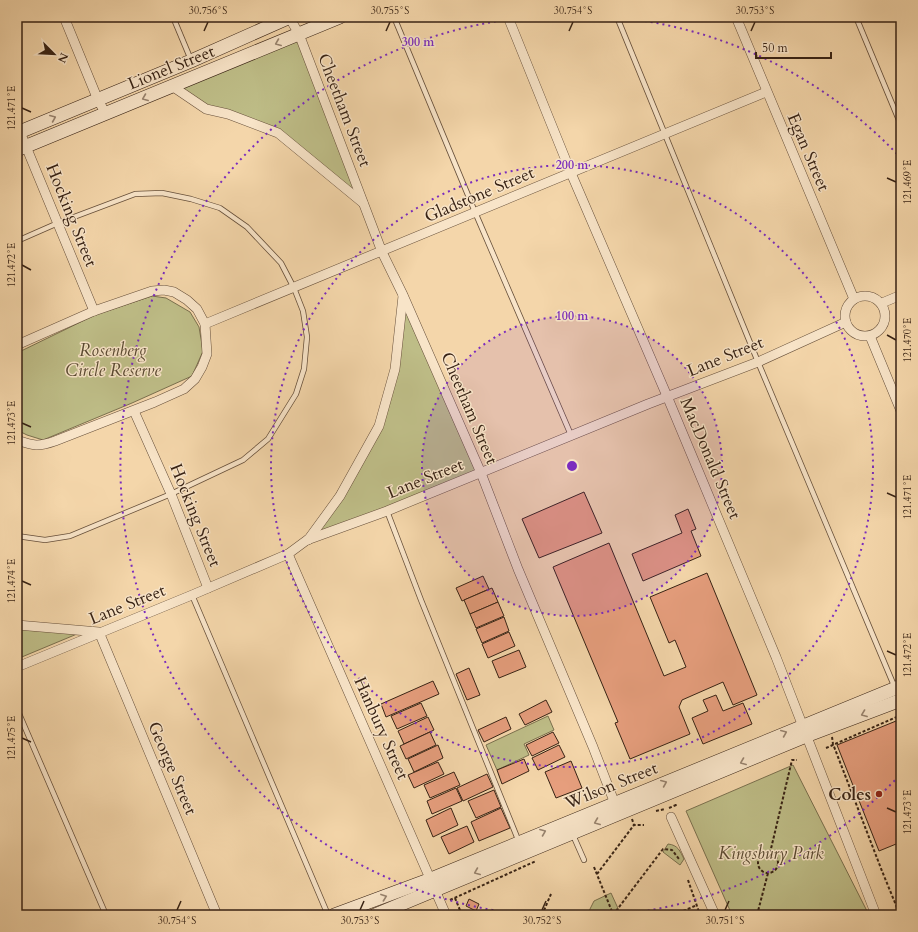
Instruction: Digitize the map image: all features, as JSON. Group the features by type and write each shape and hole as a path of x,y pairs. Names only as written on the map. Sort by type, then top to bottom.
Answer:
{"street":[{"path":"64,17 98,100 106,114"},
{"name":"Lionel Street","path":"18,133 191,61 289,17"},
{"name":"Cheetham Street","path":"289,17 299,34 382,252 403,295 481,473 518,569 593,747 617,809"},
{"name":"Lionel Street","path":"21,149 340,17"},
{"name":"MacDonald Street","path":"508,17 571,173 667,396 776,657 876,915"},
{"name":"Egan Street","path":"736,17 766,92 854,299"},
{"path":"172,86 206,108 228,114 278,133 364,204"},
{"name":"Gladstone Street","path":"205,324 766,92"},
{"name":"Hocking Street","path":"18,133 21,149 58,223 94,311"},
{"path":"17,344 94,311 152,291 164,290 174,292 187,300 197,309 205,324 207,354 195,379 184,389 134,411 55,442 40,446 31,445 17,440"},
{"path":"307,540 340,496 379,426 395,369 403,295"},
{"path":"882,304 901,295"},
{"path":"864,296 872,296 882,304 885,310 885,321 881,329 870,336 855,334 849,329 846,322 846,311 854,299 864,296"},
{"name":"Lane Street","path":"17,667 288,554 307,540 387,511 667,396 758,362 846,322"},
{"path":"870,336 901,411"},
{"name":"Hocking Street","path":"134,411 171,494 208,588"},
{"name":"Hanbury Street","path":"288,554 446,915"},
{"path":"17,625 99,632"},
{"name":"George Street","path":"99,632 217,915"},
{"name":"Wilson Street","path":"334,915 433,884 804,731 900,694"},
{"path":"671,817 715,915"},
{"name":"Wilson Street","path":"375,915 433,884 519,842 570,827"}],"lane":[{"path":"173,17 191,61"},
{"path":"394,17 475,212 571,435"},
{"path":"616,17 758,362 900,694"},
{"path":"856,17 901,125"},
{"path":"17,241 58,223 135,194 162,193 191,199 220,208 247,227 281,263 294,288 303,311 307,337 304,369 296,394 268,439 243,460 171,494 70,536 45,540 17,536"},
{"path":"387,511 421,600 519,842"},
{"path":"192,595 328,915"},
{"path":"17,709 106,915"},
{"path":"570,827 584,860"}],"path":[{"path":"826,748 901,715"},
{"path":"832,736 833,744 900,915"},
{"path":"770,853 792,760 797,760"},
{"path":"632,818 634,825"},
{"path":"634,825 644,826"},
{"path":"597,874 634,825"},
{"path":"613,915 663,849 672,850 682,864"},
{"path":"757,915 768,873 774,870 777,865 777,858 770,853 762,854 757,862 759,869 768,873"},
{"path":"594,867 613,915"},
{"path":"687,877 699,912"},
{"path":"542,915 551,894"},
{"path":"455,898 462,915"},
{"path":"674,915 697,905"}],"green space":[{"path":"299,34 364,204 278,133 206,109 172,86"},
{"path":"403,295 481,473 307,540 379,426 395,369"},
{"name":"Rosenberg Circle Reserve","path":"152,296 166,298 190,312 199,327 203,351 192,376 43,440 17,430 17,353 95,315"},
{"path":"17,629 77,634 17,659"},
{"path":"548,716 554,730 524,744 529,755 497,770 486,745"},
{"name":"Kingsbury Park","path":"793,765 869,915 732,915 686,811"},
{"path":"668,844 676,847 681,853 684,859 680,865 663,852"},
{"path":"611,893 621,915 587,915 594,901"}],"building":[{"path":"584,492 602,533 539,558 522,519"},
{"path":"688,509 696,529 691,531 701,556 643,581 632,554 682,533 675,515"},
{"path":"609,543 664,676 686,667 675,640 669,643 650,597 707,573 757,695 733,705 723,682 682,700 679,707 690,734 630,759 615,723 618,722 553,567"},
{"path":"483,576 489,589 462,601 456,588"},
{"path":"492,588 498,602 470,614 464,600"},
{"path":"498,602 504,616 476,628 470,614"},
{"path":"504,617 509,631 482,643 476,629"},
{"path":"509,632 515,646 488,658 482,644"},
{"path":"519,650 526,667 499,678 492,661"},
{"path":"469,668 480,695 467,700 456,674"},
{"path":"433,681 439,694 386,717 381,704"},
{"path":"716,695 723,711 743,703 752,724 703,744 692,718 708,711 703,700"},
{"path":"546,700 552,712 525,725 519,714"},
{"path":"421,703 427,716 397,729 391,716"},
{"path":"428,717 434,730 404,744 398,731"},
{"path":"506,717 511,729 484,742 478,730"},
{"name":"Coles","path":"901,719 901,842 879,851 837,745"},
{"path":"430,732 436,745 406,759 400,746"},
{"path":"553,732 559,743 532,756 526,745"},
{"path":"438,745 443,758 414,772 408,759"},
{"path":"559,745 565,757 538,770 532,758"},
{"path":"524,759 529,771 502,784 497,770"},
{"path":"571,761 582,788 556,798 545,772"},
{"path":"438,762 444,774 414,788 408,775"},
{"path":"454,772 460,785 430,798 424,785"},
{"path":"487,774 493,787 463,801 457,788"},
{"path":"456,788 462,801 432,814 427,801"},
{"path":"494,790 501,807 476,818 468,801"},
{"path":"451,808 458,825 433,837 426,820"},
{"path":"501,808 510,828 479,841 471,822"},
{"path":"467,826 474,842 449,854 441,837"},
{"path":"469,899 479,904 476,911 466,906"}],"place":[{"name":"Coles","path":"879,794"}]}
